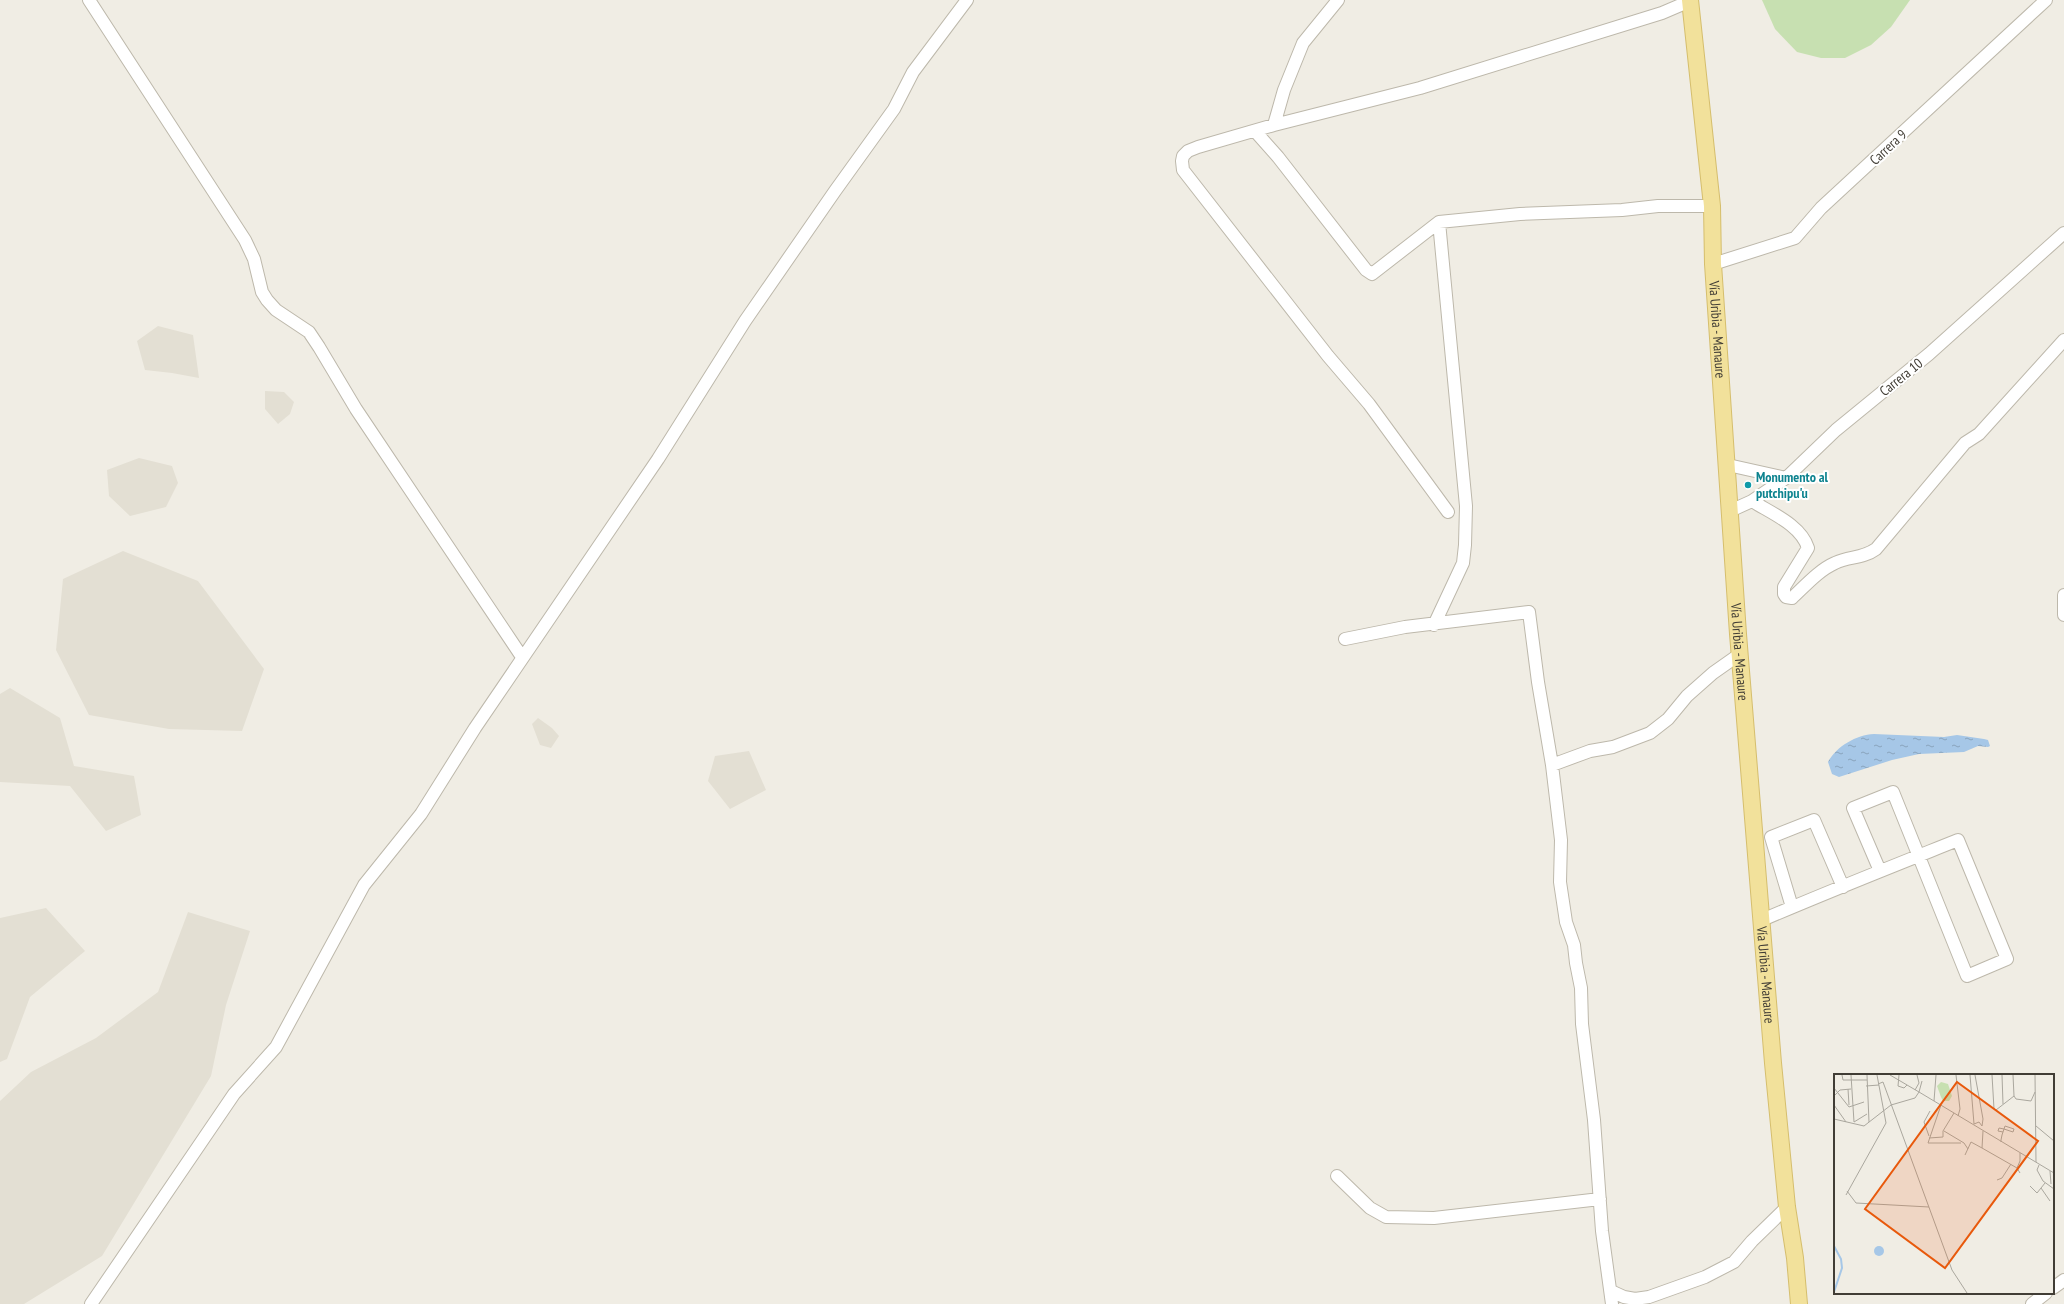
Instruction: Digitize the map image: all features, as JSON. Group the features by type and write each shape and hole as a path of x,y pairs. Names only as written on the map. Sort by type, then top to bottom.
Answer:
{"main road":[{"name":"Vía Uribia - Manaure","path":"1690,1 1712,206 1713,264 1740,654 1762,920 1787,1207 1795,1258 1799,1304"}],"street":[{"path":"89,0 245,240 254,259 262,292 267,300 276,310 309,332 356,409 522,657"},
{"path":"91,1304 234,1094 276,1047 364,885 421,814 522,657 658,459 745,322 835,191 894,109 913,72 967,0"},
{"path":"1274,125 1284,90 1302,43 1338,0"},
{"name":"Carrera 9","path":"1713,264 1795,238 1821,208 2046,0"},
{"path":"1448,512 1369,404 1328,356 1183,170 1182,161 1188,151 1255,130 1420,88 1662,13 1690,1"},
{"path":"1255,130 1369,273 1375,273 1439,222 1520,214 1622,210 1658,206 1712,206"},
{"path":"1434,625 1463,564 1466,545 1466,506 1439,222"},
{"name":"Carrera 10","path":"1730,511 1752,501 1786,478 1836,430 1934,349 2064,233"},
{"path":"1752,501 1783,520 1806,540 1808,548 1784,587 1784,594 1786,597 1792,598 1822,571 1835,563 1848,558 1866,555 1876,548 1965,443 1979,434 2064,340"},
{"path":"1728,465 1786,478"},
{"path":"2064,595 2064,615"},
{"path":"1345,639 1405,627 1434,625 1529,612 1538,682 1552,765 1561,840 1560,882 1566,922 1574,945 1581,988 1582,1024 1594,1120 1602,1231 1612,1304"},
{"path":"1552,765 1590,751 1613,747 1650,733 1668,719 1687,696 1713,673 1740,654"},
{"path":"1762,920 1880,871 1918,856 1958,840 2007,959 1967,976 1918,856 1893,792 1853,808 1880,871"},
{"path":"1792,907 1771,837 1814,820 1843,887"},
{"path":"1336,1176 1370,1208 1386,1217 1434,1218 1600,1198"},
{"path":"1611,1291 1624,1297 1635,1299 1649,1297 1704,1277 1734,1262 1787,1207"},
{"path":"2054,1287 2064,1280"},
{"path":"2032,1304 2045,1294"}],"shaded area":[{"path":"158,326 193,335 199,378 145,370 137,341"},
{"path":"265,391 284,392 294,402 290,414 278,424 265,409"},
{"path":"139,458 172,466 178,483 166,507 130,516 109,496 107,470"},
{"path":"123,551 198,581 264,669 242,731 169,729 89,715 56,650 63,579"},
{"path":"10,688 60,718 74,766 134,776 141,815 106,831 70,786 0,782 0,694"},
{"path":"538,718 552,728 559,736 551,748 540,745 532,724"},
{"path":"749,751 766,790 730,809 708,781 715,756"},
{"path":"46,908 85,951 30,997 7,1059 0,1062 0,918"},
{"path":"188,912 250,931 226,1005 211,1076 102,1256 24,1304 0,1304 0,1101 31,1072 96,1038 158,992"}],"green space":[{"path":"1762,0 1910,0 1891,27 1871,45 1845,58 1821,58 1797,52 1775,29"}],"water":[{"path":"1874,734 1944,737 1957,735 1988,740 1990,746 1978,746 1964,752 1919,754 1892,760 1839,777 1832,774 1828,762 1836,751 1854,739"}],"place":[{"name":"Monumento al putchipu'u","path":"1748,485"}]}
